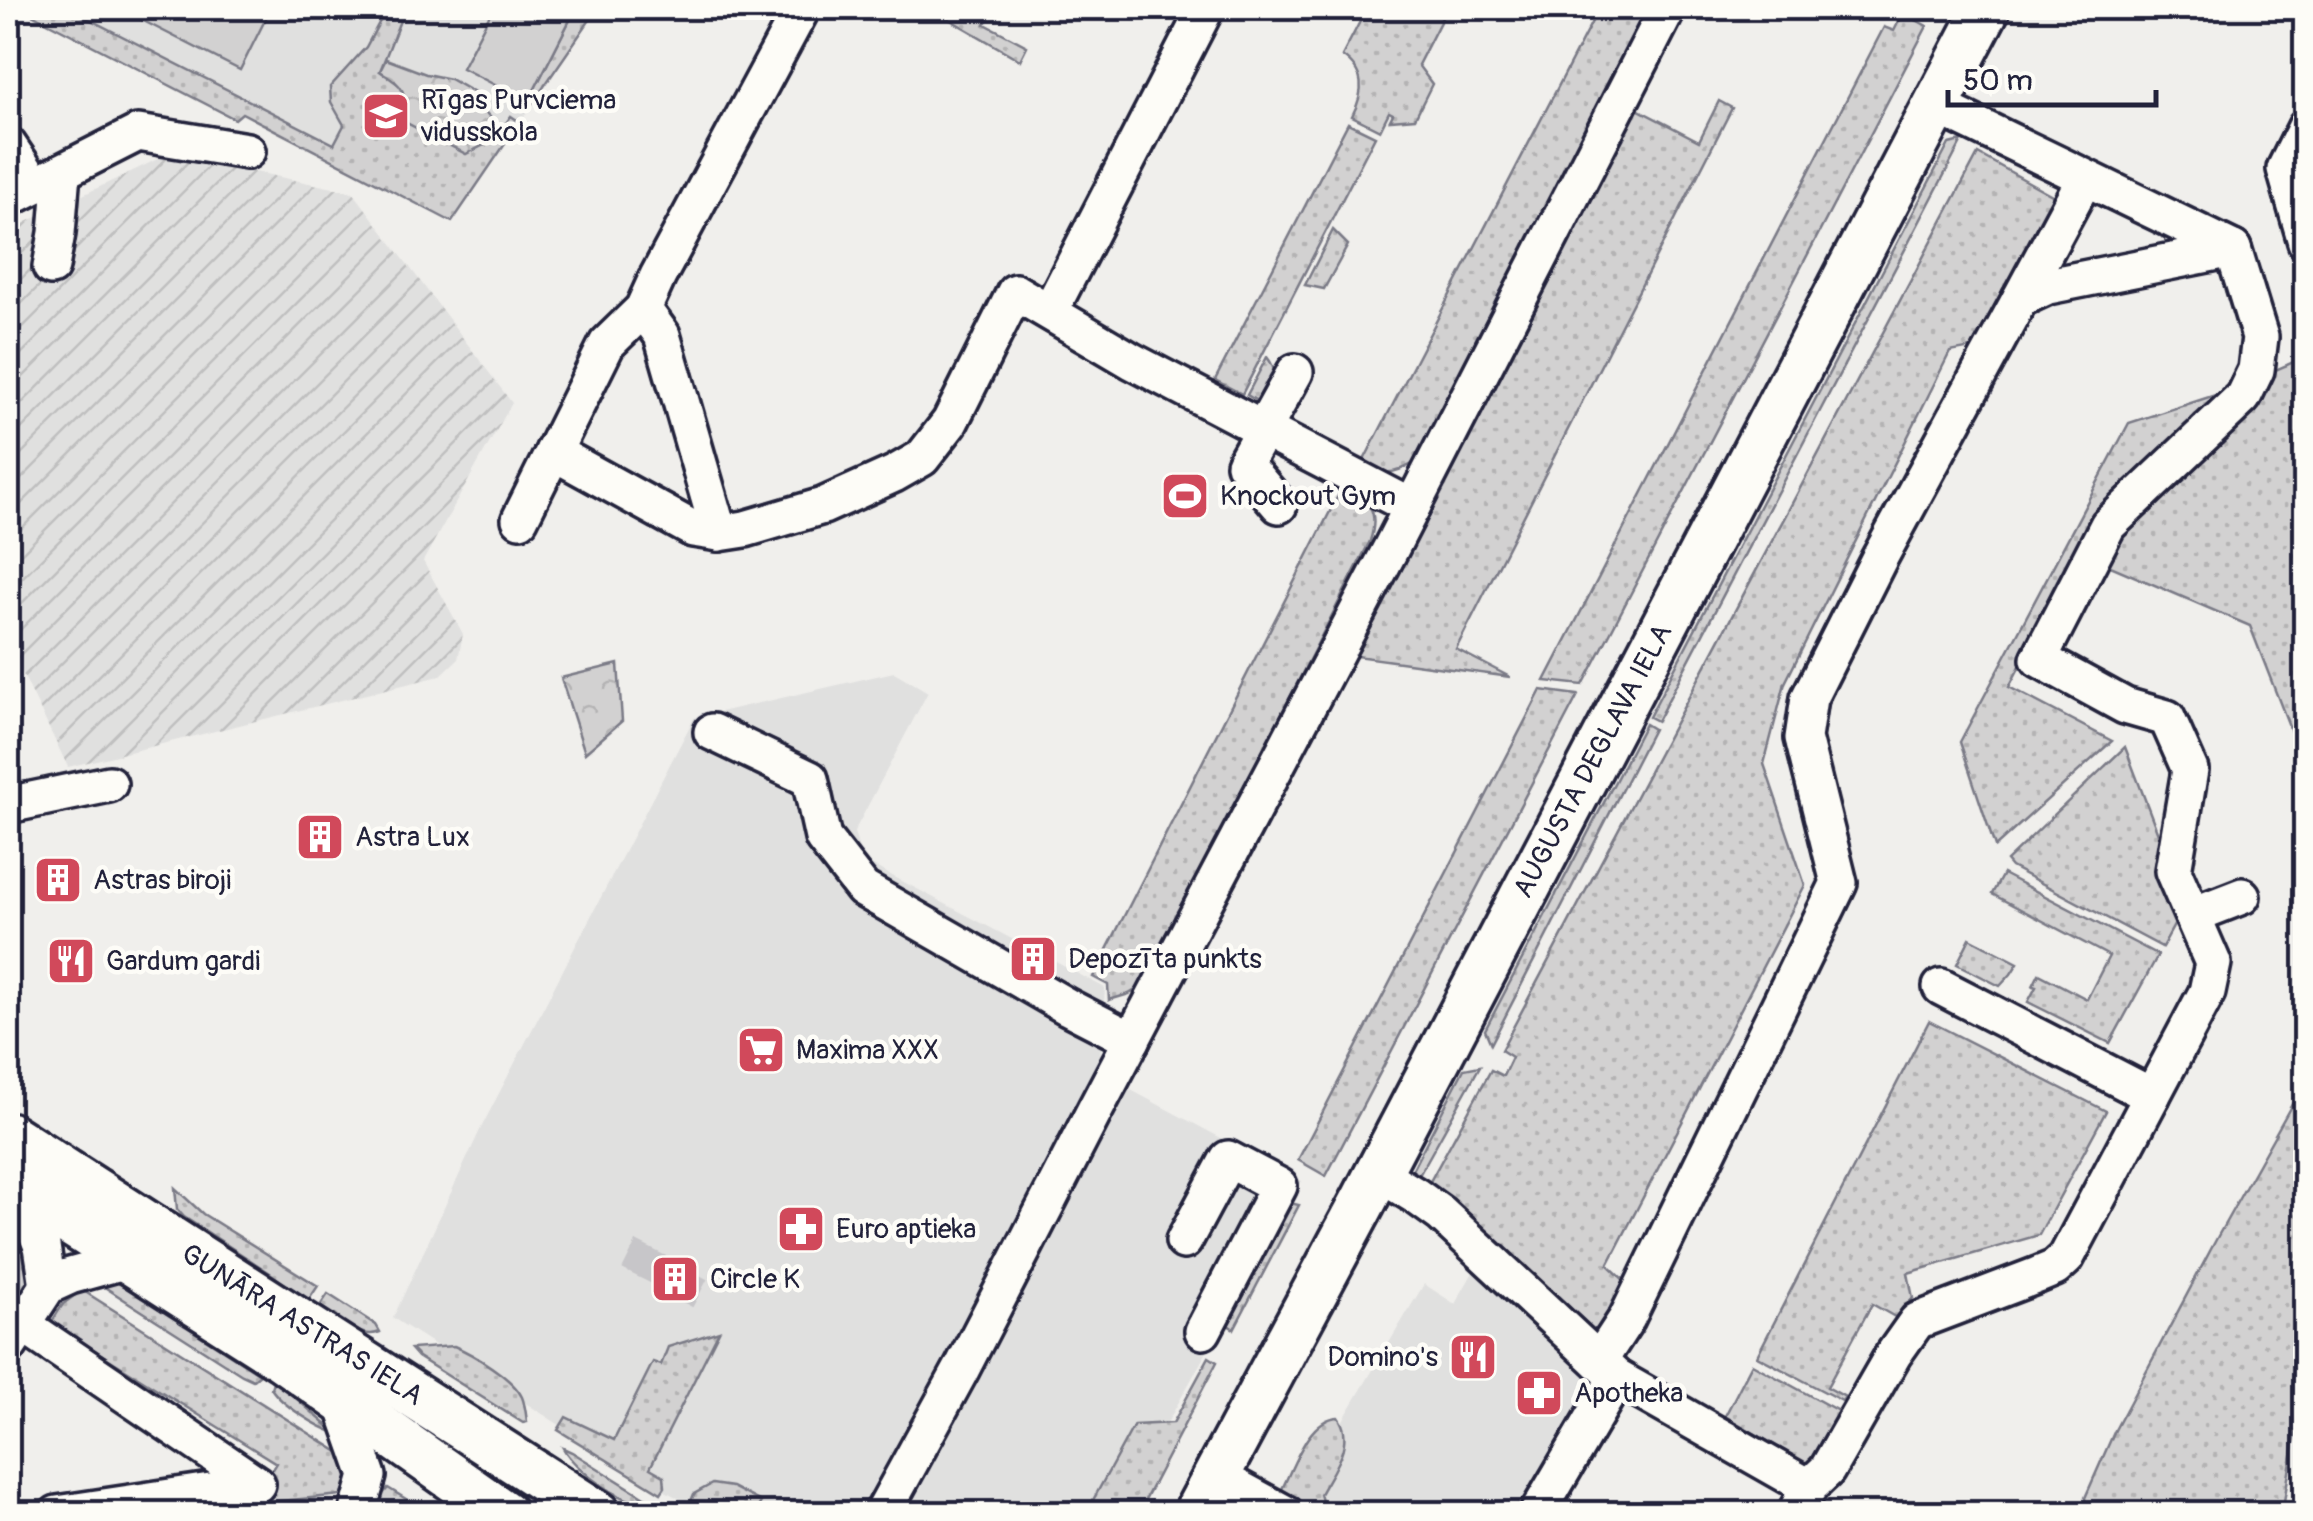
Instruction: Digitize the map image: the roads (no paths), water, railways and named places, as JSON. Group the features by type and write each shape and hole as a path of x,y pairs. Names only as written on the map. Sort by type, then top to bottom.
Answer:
{"main road":[{"name":"AUGUSTA DEGLAVA IELA","path":"1206,1494 1987,8"},
{"name":"GUNĀRA ASTRAS IELA","path":"8,1135 598,1514"},
{"name":"GUNĀRA ASTRAS IELA","path":"13,1186 282,1358 504,1514"}],"street":[{"path":"520,519 607,344 643,308 802,8"},
{"path":"1050,311 1206,8"},
{"path":"882,1514 1412,507 1668,8"},
{"path":"1378,1173 1441,1214 1608,1370 1802,1500 1827,1470 1893,1354 1917,1321 2038,1276 2066,1258 2207,992 2213,963 2173,871 2190,770 2168,718 2124,706 2039,659 2108,525 2243,397 2256,370 2260,337 2233,249 1935,105"},
{"path":"2306,128 2285,169 2306,242"},
{"path":"35,185 138,133 247,151"},
{"path":"8,145 35,185 57,233 50,267"},
{"path":"1537,1514 1608,1370 1627,1318 1839,884 1803,738 1809,698 2085,178"},
{"path":"2020,299 2048,286 2233,249"},
{"path":"552,452 693,529 718,533 745,529 823,506 922,458 950,422 1015,292 1132,361 1412,507"},
{"path":"643,308 662,335 718,533"},
{"path":"1279,505 1244,464 1296,372"},
{"path":"712,732 810,778 823,838 863,889 1132,1040"},
{"path":"8,806 109,784"},
{"path":"2193,915 2242,896"},
{"path":"1941,987 2152,1096"},
{"path":"1184,1240 1228,1159 1279,1186 1203,1331"},
{"path":"13,1186 42,1246 48,1286"},
{"path":"57,1514 256,1484 15,1336 48,1286 128,1260"},
{"path":"342,1402 368,1476 357,1514"},
{"path":"1206,1494 1286,1514"}],"tunnel":[{"path":"638,1277 652,1249"},
{"path":"677,1299 692,1271"}],"place":[{"name":"Rīgas Purvciema vidusskola","path":"386,116"},
{"name":"Knockout Gym","path":"1185,496"},
{"name":"Astra Lux","path":"320,837"},
{"name":"Astras biroji","path":"58,880"},
{"name":"Depozīta punkts","path":"1033,959"},
{"name":"Gardum gardi","path":"71,961"},
{"name":"Maxima XXX","path":"761,1050"},
{"name":"Euro aptieka","path":"801,1229"},
{"name":"Circle K","path":"675,1279"},
{"name":"Domino's","path":"1473,1357"},
{"name":"Apotheka","path":"1539,1393"}]}
